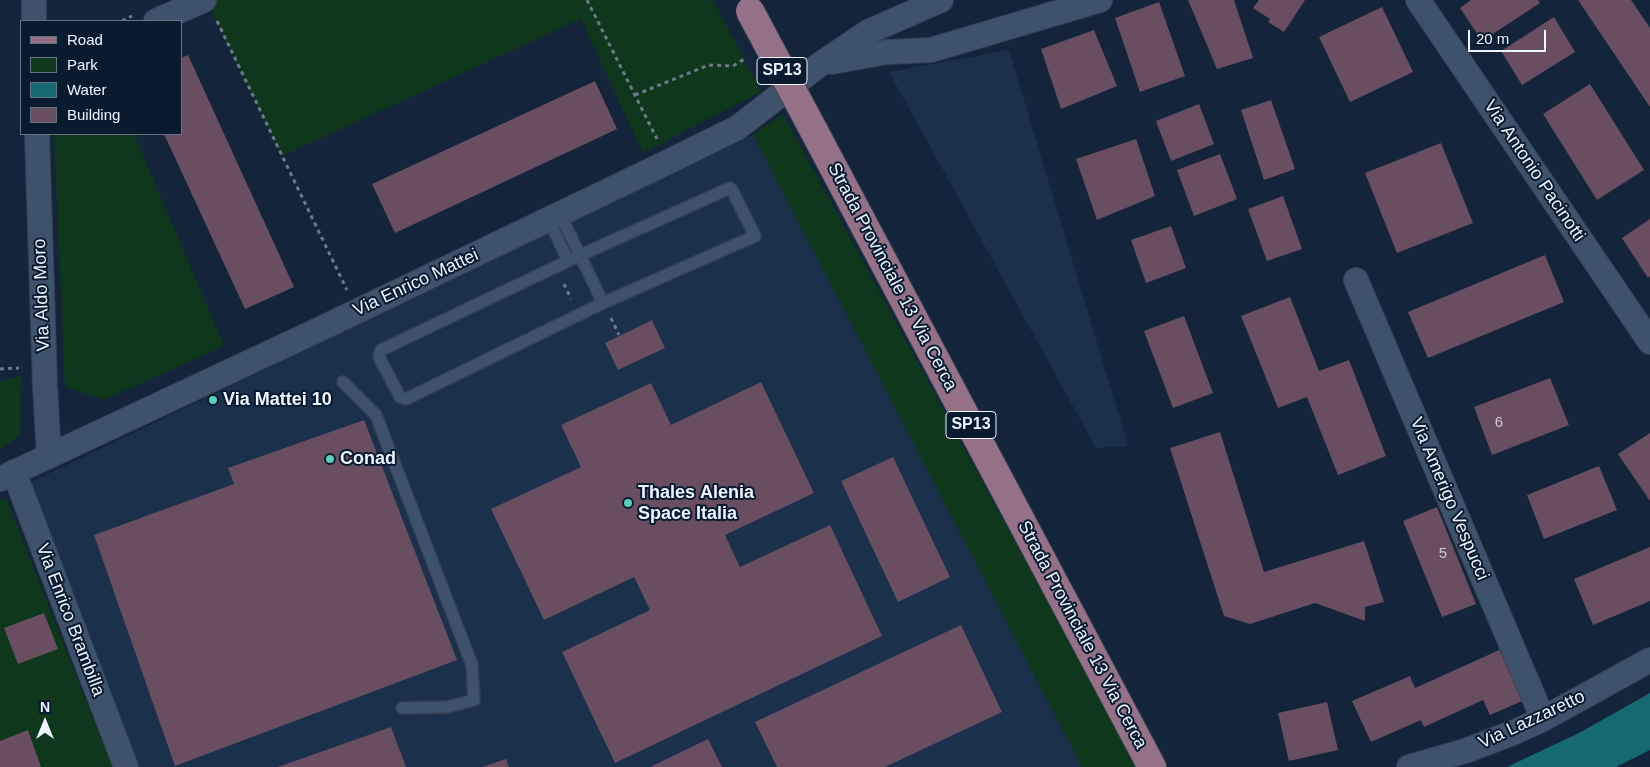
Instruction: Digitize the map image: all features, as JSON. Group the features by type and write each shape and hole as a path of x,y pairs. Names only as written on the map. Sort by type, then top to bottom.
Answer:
{"main road":[{"name":"Strada Provinciale 13 Via Cerca","path":"747,5 1152,767"}],"street":[{"path":"34,0 34,20"},
{"name":"Via Enrico Mattei","path":"7,476 554,217 743,124 768,102 868,32 942,0"},
{"path":"819,65 887,52 930,50 1049,7 1100,0"},
{"name":"Via Antonio Pacinotti","path":"1418,0 1650,342"},
{"path":"160,20 209,7"},
{"name":"Via Aldo Moro","path":"37,135 49,456"},
{"name":"Via Amerigo Vespucci","path":"1356,280 1543,718"},
{"name":"Via Enrico Brambilla","path":"7,476 126,767"},
{"name":"Via Lazzaretto","path":"1409,767 1483,745 1543,718 1650,660"}],"lane":[{"path":"730,188 756,236 603,303 406,398 400,397 378,358 381,350 568,261 730,188"},
{"path":"554,217 580,255 603,303"},
{"path":"554,217 568,261"},
{"path":"343,382 376,415 472,665 474,700 447,707 402,708"}],"path":[{"path":"587,0 668,162"},
{"path":"209,7 357,311"},
{"path":"635,95 709,65 733,66 769,48"}],"shaded area":[{"path":"1009,50 1128,446 1096,448 889,72"},
{"path":"753,135 1082,767 136,767 27,484"}],"green space":[{"path":"206,0 713,0 761,92 643,153 581,19 282,156"},
{"path":"783,114 1137,767 1082,767 753,135"},
{"path":"54,135 134,135 224,346 104,400 65,387"},
{"path":"21,376 20,435 0,450 0,381"},
{"path":"6,498 112,767 0,767 0,501"}],"water":[{"path":"1650,693 1650,750 1616,767 1507,767 1579,733"}],"building":[{"path":"1188,0 1234,0 1253,58 1217,69"},
{"path":"1259,0 1305,0 1284,32 1268,22 1270,19 1253,8"},
{"path":"1471,0 1538,0 1540,3 1482,41 1460,8"},
{"path":"1578,0 1631,0 1650,28 1650,107"},
{"path":"1159,2 1185,76 1140,92 1115,18"},
{"path":"1382,7 1413,72 1350,102 1319,37"},
{"path":"1554,17 1575,52 1522,85 1501,51"},
{"path":"1094,30 1117,86 1061,109 1041,49"},
{"path":"188,55 294,287 245,309 164,135 182,135 182,58"},
{"path":"595,81 617,129 395,233 372,184"},
{"path":"1590,84 1644,170 1597,200 1543,114"},
{"path":"1271,100 1295,169 1264,180 1241,110"},
{"path":"1199,104 1214,144 1171,161 1156,121"},
{"path":"1136,139 1155,196 1097,220 1076,159"},
{"path":"1441,143 1473,223 1397,253 1365,173"},
{"path":"1220,154 1237,199 1194,216 1177,170"},
{"path":"1283,196 1302,249 1267,261 1248,209"},
{"path":"1650,219 1650,276 1648,278 1622,238"},
{"path":"1171,226 1186,268 1146,283 1131,240"},
{"path":"1545,255 1564,302 1428,358 1408,312"},
{"path":"1290,297 1319,371 1349,360 1386,456 1338,475 1307,397 1278,408 1241,316"},
{"path":"1184,316 1213,393 1173,408 1144,331"},
{"path":"652,320 665,348 618,370 605,343"},
{"path":"1550,378 1569,425 1492,455 1474,407"},
{"path":"761,382 814,493 725,535 740,567 830,525 882,636 615,763 562,652 650,610 634,577 544,620 491,509 581,467 561,425 651,383 671,425"},
{"path":"364,420 457,660 175,766 94,535 234,484 228,468"},
{"path":"1220,432 1264,572 1364,541 1384,602 1365,607 1365,621 1315,603 1250,624 1224,616 1170,448"},
{"path":"1650,433 1650,501 1618,454"},
{"path":"893,457 950,577 898,602 841,481"},
{"path":"1599,466 1617,510 1544,539 1527,495"},
{"path":"1437,507 1476,604 1442,617 1403,521"},
{"path":"1650,547 1650,601 1593,625 1574,579"},
{"path":"44,613 58,649 18,664 4,628"},
{"path":"961,625 1002,712 885,767 777,767 755,722"},
{"path":"1506,647 1529,698 1490,715 1483,700 1424,727 1421,720 1371,742 1352,701 1410,676 1415,688"},
{"path":"1327,702 1338,750 1289,761 1278,713"},
{"path":"391,727 406,767 278,767"},
{"path":"28,730 41,767 0,767 0,741"},
{"path":"708,739 722,767 650,767"},
{"path":"506,759 509,767 482,767"}],"place":[{"name":"Via Mattei 10","path":"213,400"},
{"name":"Conad","path":"330,459"},
{"name":"Thales Alenia Space Italia","path":"628,503"}]}
